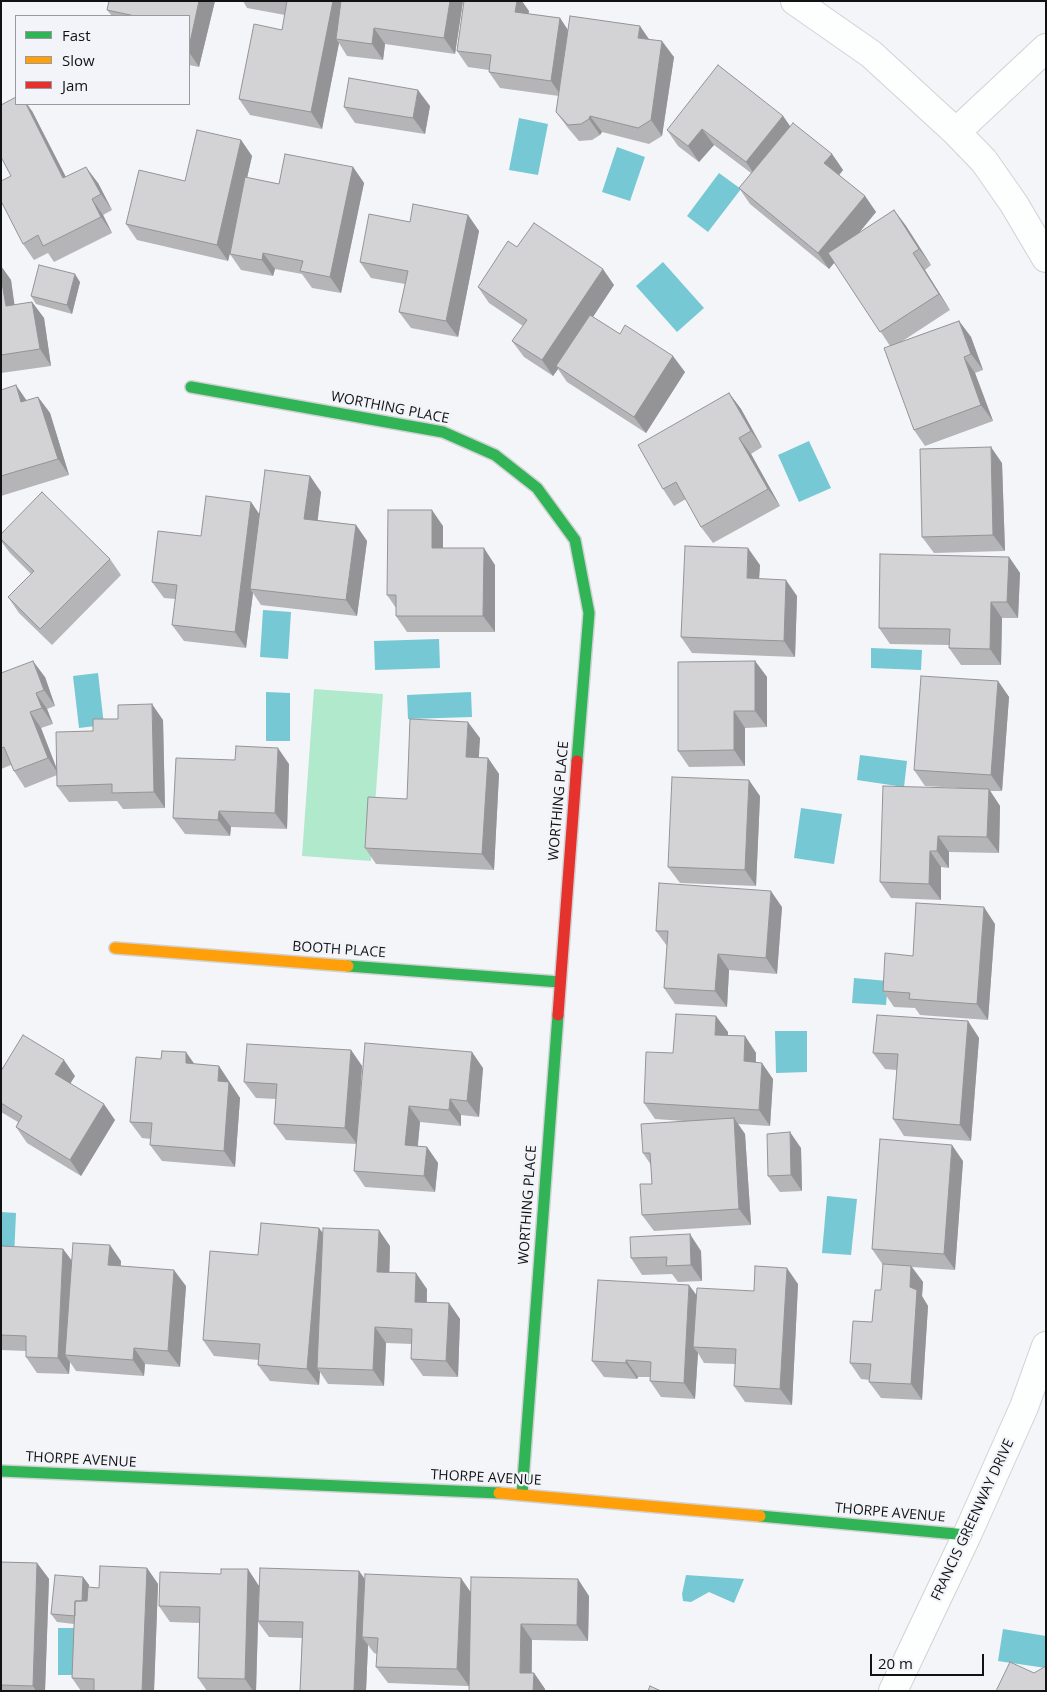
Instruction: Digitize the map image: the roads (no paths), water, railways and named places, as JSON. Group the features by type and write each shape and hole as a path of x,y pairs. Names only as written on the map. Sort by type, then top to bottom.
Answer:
{"street":[{"path":"795,1 872,54 956,132 984,161 1014,204 1046,258"},
{"path":"956,132 1046,48"},
{"name":"WORTHING PLACE","path":"191,386 443,432 495,455 537,488 575,540 589,612 522,1494"},
{"name":"BOOTH PLACE","path":"115,948 560,982"},
{"name":"FRANCIS GREENWAY DRIVE","path":"893,1691 967,1535 1024,1407 1046,1346"},
{"name":"THORPE AVENUE","path":"1,1471 522,1494 967,1535"}],"water":[{"path":"519,118 548,124 538,175 509,170"},
{"path":"617,147 645,157 630,201 602,192"},
{"path":"719,173 741,189 708,232 687,216"},
{"path":"663,262 704,308 677,332 636,286"},
{"path":"809,441 831,488 799,502 778,455"},
{"path":"263,610 291,612 288,659 260,657"},
{"path":"439,639 440,668 375,670 374,641"},
{"path":"871,648 922,650 921,670 871,668"},
{"path":"98,673 104,725 79,728 73,676"},
{"path":"266,692 290,693 290,741 266,741"},
{"path":"471,692 472,717 408,719 407,695"},
{"path":"860,755 907,761 904,787 857,780"},
{"path":"801,808 842,814 834,864 794,858"},
{"path":"854,978 888,981 886,1005 852,1003"},
{"path":"775,1031 807,1031 807,1072 776,1073"},
{"path":"827,1196 857,1199 851,1255 822,1253"},
{"path":"1,1212 16,1213 14,1257 1,1257"},
{"path":"686,1575 744,1579 734,1603 709,1592 691,1602 683,1601 682,1594"},
{"path":"58,1628 83,1628 82,1675 58,1675"},
{"path":"1003,1629 1046,1636 1046,1668 998,1661"}]}
